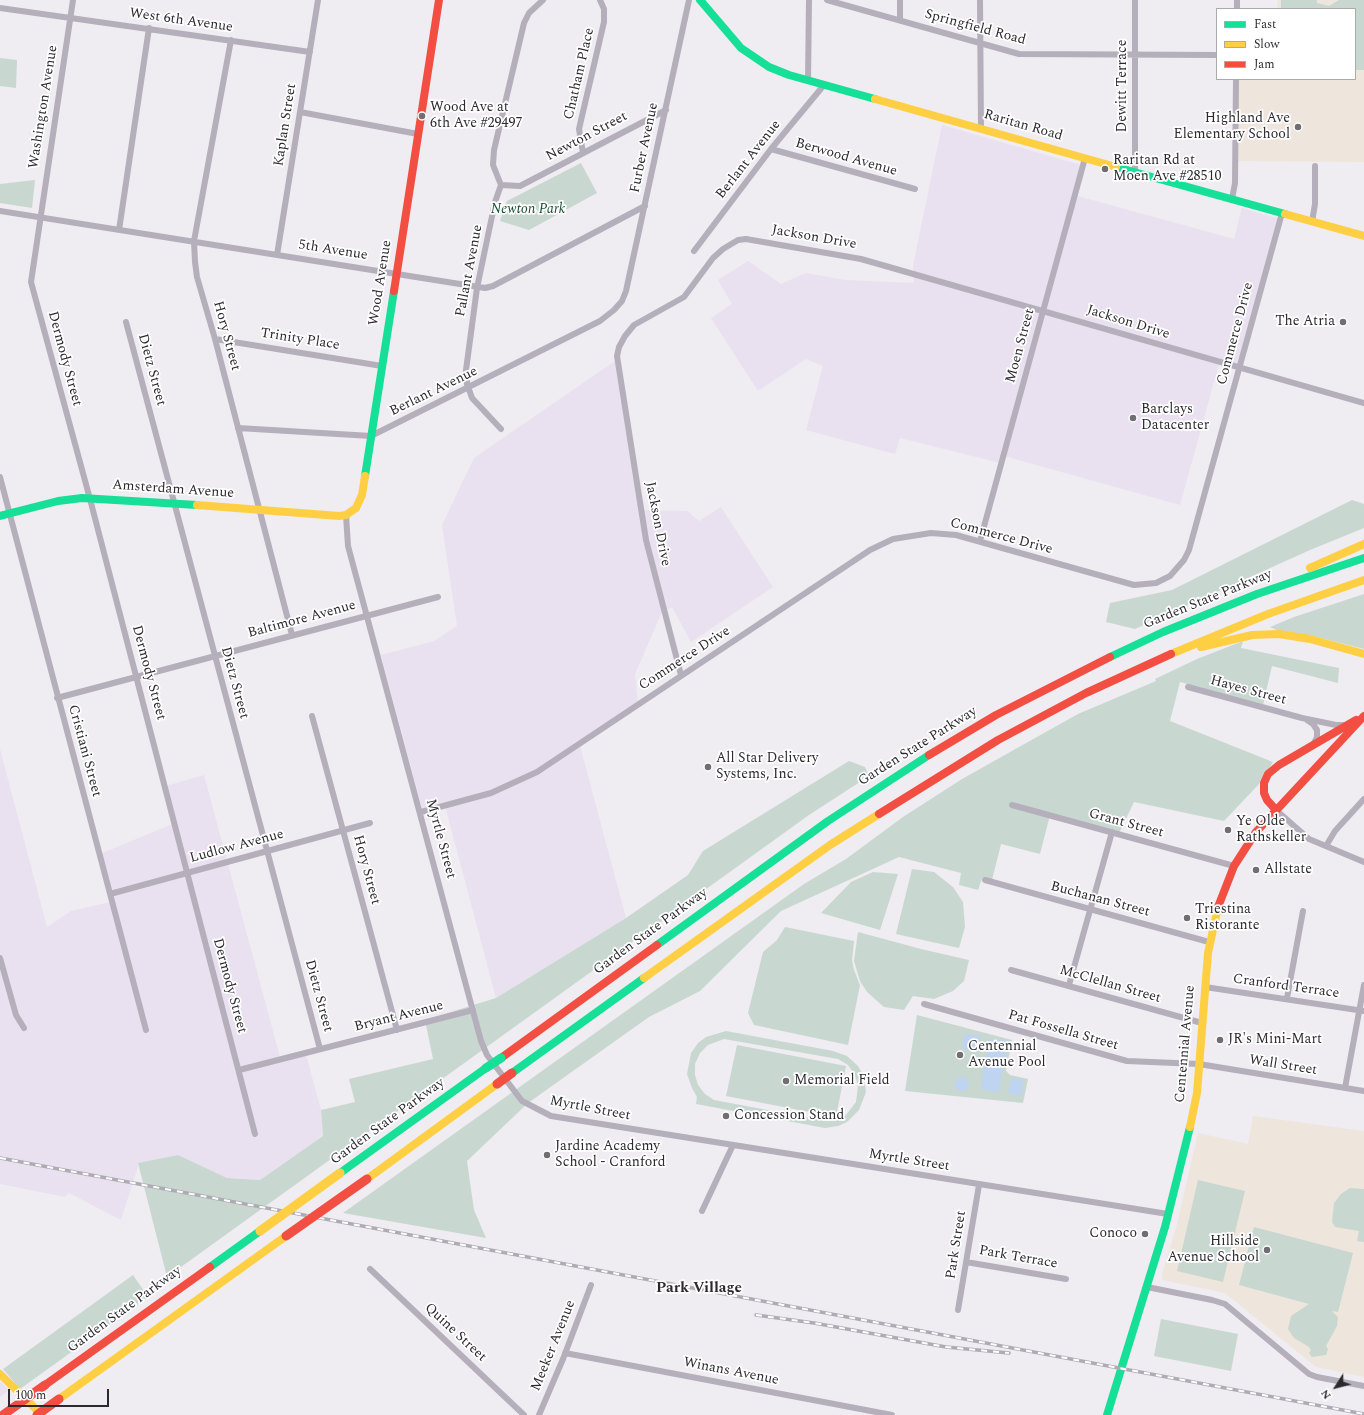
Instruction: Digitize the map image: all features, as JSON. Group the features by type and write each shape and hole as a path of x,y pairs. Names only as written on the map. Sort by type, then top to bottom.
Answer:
{"main road":[{"name":"Wood Avenue","path":"346,515 356,508 361,500 439,0"},
{"name":"Raritan Road","path":"700,0 726,32 750,55 779,71 808,81 1364,236"},
{"name":"Amsterdam Avenue","path":"0,516 58,501 90,499 174,503 346,515"},
{"path":"1209,612 1364,544"},
{"name":"Garden State Parkway","path":"3,1415 501,1058 787,850 910,767 996,715 1072,675 1140,642 1209,612 1303,577 1364,558"},
{"path":"37,1415 367,1179 790,873 872,818 998,740 1131,672 1245,623 1364,580"},
{"path":"1131,672 1201,648 1261,634 1279,634 1310,638 1364,654"},
{"path":"1276,810 1265,796 1263,786 1266,777 1278,765 1364,715"},
{"name":"Centennial Avenue","path":"1107,1415 1147,1287 1192,1121 1199,1064 1209,942 1219,902 1234,866 1256,832 1364,715"},
{"path":"0,1374 42,1415"}],"street":[{"name":"Washington Avenue","path":"40,217 73,0"},
{"name":"Kaplan Street","path":"277,255 318,0"},
{"path":"501,185 493,165 494,150 524,23 529,13 543,0"},
{"name":"Chatham Place","path":"583,153 579,129 604,22 604,9 600,0"},
{"name":"Furber Avenue","path":"622,301 626,290 645,206 689,0"},
{"path":"808,81 809,0"},
{"name":"Springfield Road","path":"827,0 980,43 1030,55 1216,55"},
{"path":"900,0 900,20"},
{"path":"980,0 981,129"},
{"name":"Dewitt Terrace","path":"1135,172 1136,0"},
{"name":"West 6th Avenue","path":"0,8 310,52"},
{"path":"119,230 149,28"},
{"name":"Hory Street","path":"231,40 194,242 197,277 215,339 292,635"},
{"path":"1232,199 1235,183 1236,80"},
{"name":"Berlant Avenue","path":"694,251 771,149 824,85"},
{"name":"Newton Street","path":"501,185 520,186 666,110"},
{"path":"300,112 418,134"},
{"name":"Berwood Avenue","path":"771,149 915,190"},
{"name":"Moen Street","path":"980,541 1085,158"},
{"path":"1312,222 1315,204 1315,166"},
{"name":"Pallant Avenue","path":"501,185 495,202 477,288 466,370 468,388 478,405 501,429"},
{"name":"5th Avenue","path":"0,211 477,288 493,286 645,206"},
{"name":"Commerce Drive","path":"421,812 491,793 526,778 881,544 905,536 930,533 956,535 1134,585 1150,585 1170,576 1184,560 1189,550 1282,213"},
{"name":"Dermody Street","path":"40,217 31,282 90,499 255,1134"},
{"name":"Jackson Drive","path":"681,675 646,540 617,356 619,347 625,336 634,325 684,297 713,258 738,240 746,238 862,259 1364,403"},
{"name":"Berlant Avenue","path":"238,428 371,436 600,321 622,301"},
{"name":"Dietz Street","path":"126,322 320,1049"},
{"name":"Trinity Place","path":"215,339 382,366"},
{"name":"Cristiani Street","path":"0,477 57,698 146,1030"},
{"name":"Myrtle Street","path":"346,515 347,542 485,1051 516,1094 534,1108 551,1116 1168,1214"},
{"name":"Baltimore Avenue","path":"57,698 438,596"},
{"name":"Hayes Street","path":"1188,687 1302,718 1336,725 1348,725"},
{"name":"Hory Street","path":"312,716 397,1030"},
{"name":"Hayes Street","path":"1302,718 1313,724 1317,730 1318,737 1312,746"},
{"path":"1326,846 1335,831 1364,799"},
{"name":"Grant Street","path":"1012,805 1234,866"},
{"path":"1276,810 1305,837 1364,862"},
{"name":"Ludlow Avenue","path":"110,894 370,823"},
{"path":"1069,985 1112,832"},
{"name":"Buchanan Street","path":"985,880 1209,942"},
{"path":"1287,998 1303,911"},
{"path":"0,958 16,1015 24,1028"},
{"name":"McClellan Street","path":"1011,970 1202,1023"},
{"path":"1345,1088 1362,1010 1364,985"},
{"name":"Cranford Terrace","path":"1205,987 1362,1010"},
{"name":"Pat Fossella Street","path":"924,1004 1122,1060 1199,1064"},
{"name":"Bryant Avenue","path":"239,1070 473,1010"},
{"name":"Wall Street","path":"1199,1064 1364,1090"},
{"path":"702,1211 733,1145"},
{"name":"Park Street","path":"958,1310 979,1185"},
{"name":"Park Terrace","path":"966,1262 1066,1279"},
{"name":"Quine Street","path":"370,1269 524,1415"},
{"name":"Meeker Avenue","path":"539,1415 591,1286"},
{"path":"1147,1287 1225,1304 1309,1374 1317,1377 1364,1386"},
{"name":"Winans Avenue","path":"565,1353 892,1415"}],"shaded area":[{"path":"1278,0 1364,0 1364,162 1237,161 1237,80 1356,80 1356,8 1277,8"},
{"path":"942,125 1081,165 1074,195 1234,239 1242,208 1283,220 1241,366 1220,360 1180,505 1004,456 1000,463 900,438 895,454 806,430 823,366 806,359 758,391 711,318 732,304 718,280 748,261 781,284 806,273 845,280 914,283 913,266"},
{"path":"615,361 640,510 687,511 699,521 721,507 773,587 691,642 672,607 662,612 635,674 638,703 579,742 626,918 496,998 444,802 422,808 381,655 434,641 457,626 442,525 474,458"},
{"path":"0,749 47,927 71,911 111,902 100,854 175,823 166,786 204,775 280,1057 305,1051 321,1110 323,1136 260,1180 227,1178 178,1155 139,1163 121,1220 69,1193 65,1197 0,1184"},
{"name":"Hillside Avenue School","path":"1253,1116 1364,1131 1364,1377 1316,1367 1225,1293 1163,1280 1162,1275 1177,1224 1198,1133 1248,1144"},
{"path":"0,1381 9,1390 0,1397"}],"green space":[{"path":"1281,0 1317,0 1317,3 1329,6 1339,0 1364,0 1364,70 1356,70 1356,8 1281,8"},
{"path":"0,58 17,60 16,88 0,86"},
{"name":"Newton Park","path":"581,163 597,193 529,230 500,221 507,201"},
{"path":"35,180 32,208 0,203 0,184"},
{"path":"1352,500 1364,504 1364,528 1310,550 1135,629 1106,622 1110,603 1172,590"},
{"path":"1364,594 1364,649 1313,636 1279,631 1270,627 1294,617"},
{"path":"1243,641 1241,648 1339,668 1338,683 1272,666 1263,705 1180,682 1170,721 1273,762 1259,784 1224,821 1134,802 1119,833 1050,815 1040,854 1001,844 992,880 982,878 978,890 959,885 961,873 899,857 781,911 700,991 649,1017 528,1103 467,1161 474,1210 486,1238 343,1213 804,884 846,859 903,817 962,779 1078,714 1156,681 1155,679 1197,659"},
{"path":"849,761 865,767 869,776 809,815 167,1277 138,1163 178,1155 227,1178 260,1180 323,1136 321,1110 355,1102 349,1079 433,1059 425,1020 496,998 626,918 688,875 703,851"},
{"path":"912,869 934,872 953,887 963,902 965,927 959,948 896,934"},
{"path":"873,872 898,874 880,930 821,913 851,882"},
{"path":"785,927 854,941 852,960 860,985 848,1045 754,1025 748,1013 763,952 777,940"},
{"path":"858,932 969,960 964,981 953,991 934,999 913,996 904,1010 884,1007 867,992 860,981 854,961"},
{"name":"Centennial Avenue Pool","path":"917,1015 1012,1040 1006,1071 1010,1075 1028,1079 1023,1103 905,1091"},
{"path":"726,1031 833,1051 847,1056 858,1066 864,1077 866,1092 859,1110 847,1122 838,1126 825,1128 696,1104 697,1097 687,1074 691,1053 698,1043 706,1037","holes":["724,1039 838,1059 848,1065 855,1075 858,1086 856,1102 846,1115 836,1120 826,1121 714,1100 705,1094 698,1085 695,1075 695,1064 700,1053 708,1045"]},
{"name":"Memorial Field","path":"737,1045 846,1066 836,1117 726,1096"},
{"path":"1198,1180 1245,1191 1223,1282 1177,1271"},
{"path":"1350,1188 1364,1189 1364,1242 1357,1241 1359,1231 1335,1227 1332,1222 1334,1203 1341,1194"},
{"path":"1254,1227 1353,1253 1338,1312 1332,1311 1338,1317 1337,1326 1326,1346 1328,1349 1326,1355 1312,1357 1309,1353 1311,1350 1309,1347 1294,1338 1288,1329 1291,1316 1309,1304 1239,1285"},
{"path":"133,1275 148,1297 20,1389 3,1369"},
{"path":"1161,1319 1238,1334 1231,1371 1154,1356"}],"water":[{"path":"964,1034 981,1036 978,1052 962,1049"},
{"path":"989,1039 1007,1041 999,1092 981,1089"},
{"path":"962,1077 967,1079 969,1084 967,1089 962,1091 957,1089 955,1084 957,1079"},
{"path":"1011,1078 1023,1080 1021,1096 1008,1093"}],"railway":[{"path":"0,1158 1364,1414"},
{"path":"756,1315 814,1323 946,1347 1009,1353"}],"traffic: fast":[{"path":"700,0 741,48 769,67 789,75 875,99"},
{"path":"1116,167 1285,214"},
{"path":"365,476 394,291"},
{"path":"0,516 58,501 82,498 197,505"},
{"path":"1110,657 1163,632 1257,594 1364,558"},
{"path":"657,945 828,821 929,755"},
{"path":"512,1073 644,978"},
{"path":"486,1068 501,1058"},
{"path":"340,1173 486,1068"},
{"path":"1107,1415 1165,1227 1190,1127"},
{"path":"210,1267 260,1231"}],"traffic: slow":[{"path":"875,99 1116,167"},
{"path":"1285,214 1364,236"},
{"path":"197,505 339,516 346,515 356,508 362,495 365,476"},
{"path":"1310,568 1364,544"},
{"path":"1171,654 1268,614 1364,580"},
{"path":"1201,647 1252,635 1279,634 1310,639 1364,654"},
{"path":"644,978 830,845 879,814"},
{"path":"1190,1127 1197,1093 1208,953 1218,907"},
{"path":"367,1179 497,1084"},
{"path":"260,1231 340,1173"},
{"path":"59,1399 286,1236"},
{"path":"0,1374 42,1415"}],"traffic: jam":[{"path":"394,291 439,0"},
{"path":"879,814 998,740 1086,693 1171,654"},
{"path":"929,755 996,715 1110,657"},
{"path":"1218,907 1234,866 1256,832 1364,716"},
{"path":"1276,810 1267,800 1264,793 1264,783 1268,774 1279,765 1356,720"},
{"path":"501,1058 657,945"},
{"path":"497,1084 512,1073"},
{"path":"286,1236 367,1179"},
{"path":"45,1385 210,1267"},
{"path":"3,1415 45,1385"},
{"path":"37,1415 59,1399"}],"place":[{"name":"Wood Ave at 6th Ave #29497","path":"422,116"},
{"name":"Highland Ave Elementary School","path":"1298,127"},
{"name":"Raritan Rd at Moen Ave #28510","path":"1105,169"},
{"name":"The Atria","path":"1343,322"},
{"name":"Barclays Datacenter","path":"1133,418"},
{"name":"All Star Delivery Systems, Inc.","path":"708,767"},
{"name":"Ye Olde Rathskeller","path":"1228,830"},
{"name":"Allstate","path":"1256,870"},
{"name":"Triestina Ristorante","path":"1187,918"},
{"name":"JR's Mini-Mart","path":"1220,1040"},
{"name":"Centennial Avenue Pool","path":"960,1055"},
{"name":"Memorial Field","path":"786,1081"},
{"name":"Concession Stand","path":"726,1116"},
{"name":"Jardine Academy School - Cranford","path":"547,1155"},
{"name":"Conoco","path":"1145,1234"},
{"name":"Hillside Avenue School","path":"1267,1250"}],"district":[{"name":"Park Village","path":"699,1289"}]}
